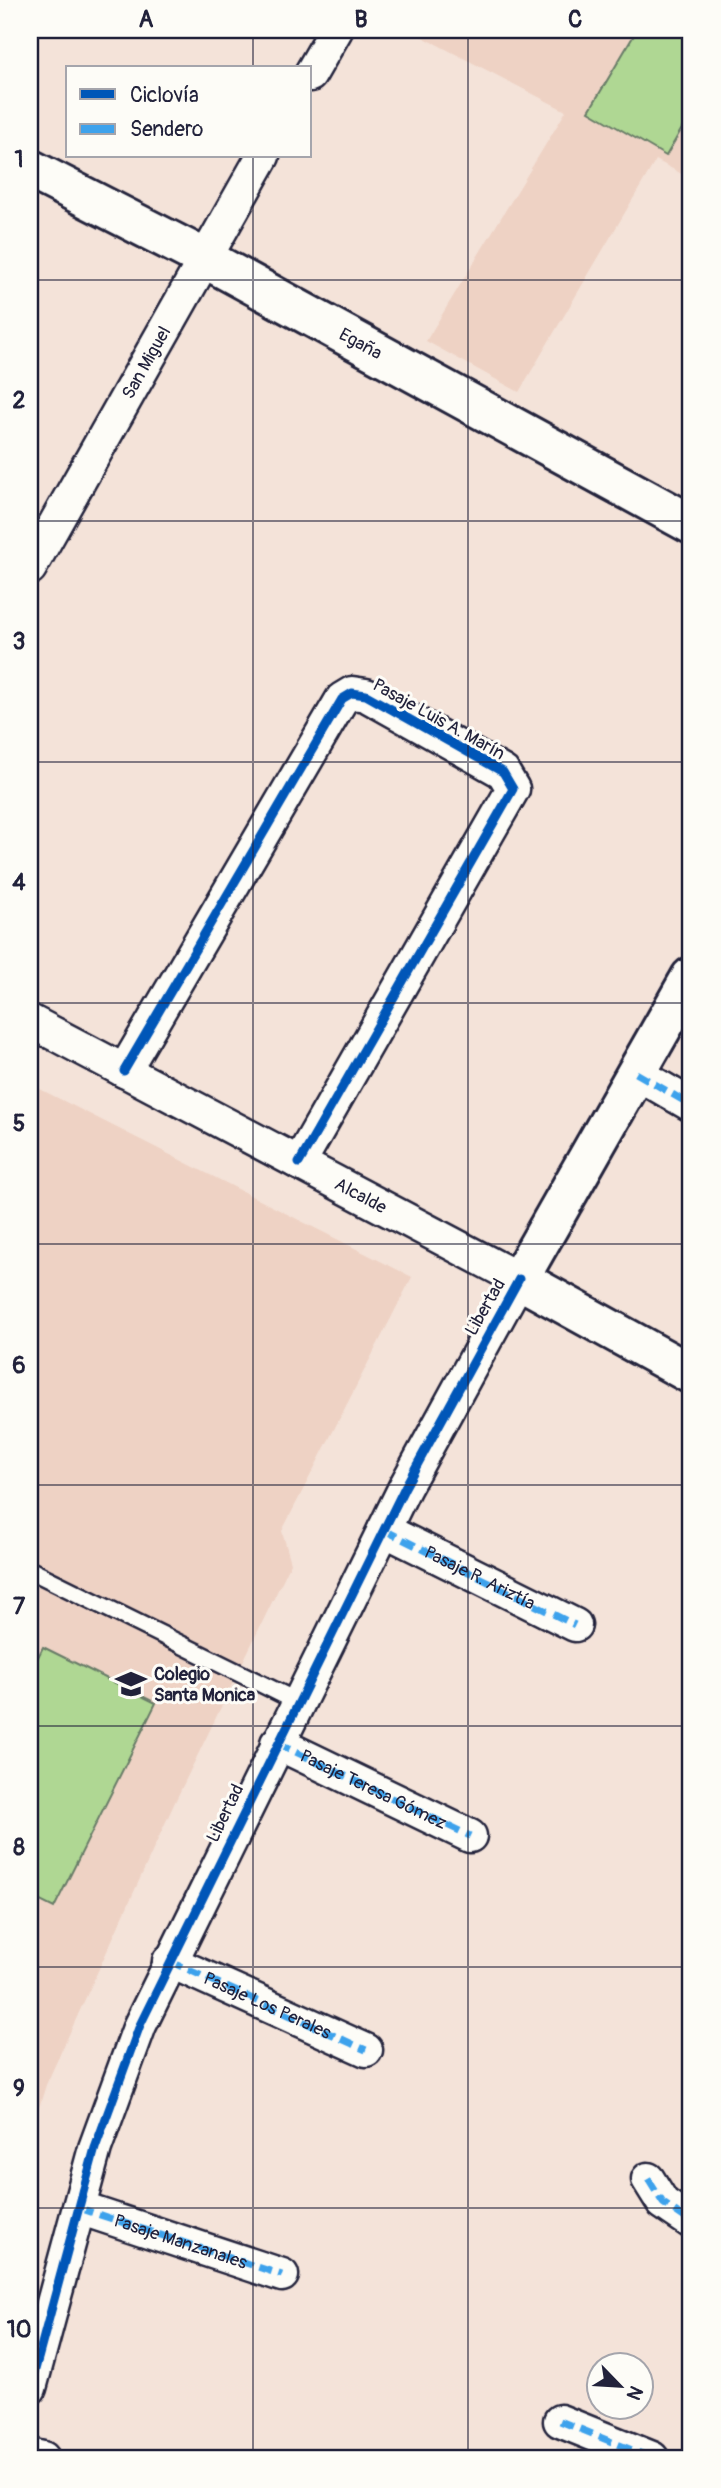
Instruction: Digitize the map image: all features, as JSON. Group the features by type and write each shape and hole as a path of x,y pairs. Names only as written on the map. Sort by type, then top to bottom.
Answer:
{"street":[{"path":"312,72 336,30"},
{"name":"San Miguel","path":"30,568 262,158"},
{"name":"Egaña","path":"30,169 204,258 691,524"},
{"name":"Pasaje Luis A. Marín","path":"124,1071 342,699 352,693 366,695 503,772 513,789 299,1163"},
{"name":"Libertad","path":"30,2388 114,2092 169,1961 384,1530 519,1279 691,977"},
{"name":"Alcalde","path":"30,1021 519,1279 691,1374"},
{"path":"636,1073 691,1105"},
{"name":"Pasaje R. Ariztía","path":"384,1530 575,1625"},
{"name":"Pasaje Teresa Gómez","path":"277,1743 470,1836"},
{"name":"Pasaje Los Perales","path":"169,1961 366,2050"},
{"path":"648,2179 663,2203 691,2222"},
{"name":"Pasaje Manzanales","path":"79,2208 282,2275"},
{"path":"560,2421 652,2458"},
{"path":"30,2455 43,2458"}],"lane":[{"path":"30,1570 298,1702"}],"shaded area":[{"path":"409,30 691,30 691,179 656,160 519,392 426,341 566,111"},
{"name":"Colegio Santa Monica","path":"30,1084 412,1277 282,1531 291,1563 174,1804 46,2085 30,2136"}],"green space":[{"path":"637,30 691,30 691,113 666,156 589,111"},
{"path":"43,1647 156,1703 54,1908 30,1896 30,1673"}],"marked path":[{"path":"636,1073 691,1105"},
{"path":"384,1530 575,1625"},
{"path":"277,1743 470,1836"},
{"path":"169,1961 366,2050"},
{"path":"648,2179 663,2203 691,2222"},
{"path":"79,2208 282,2275"},
{"path":"560,2421 652,2458"},
{"path":"30,2455 43,2458"}],"cycle path":[{"path":"124,1071 342,699 352,693 366,695 503,772 513,789 299,1163"},
{"path":"30,2388 95,2148 140,2025 405,1487 519,1279"}],"place":[{"name":"Colegio Santa Monica","path":"131,1684"}]}
